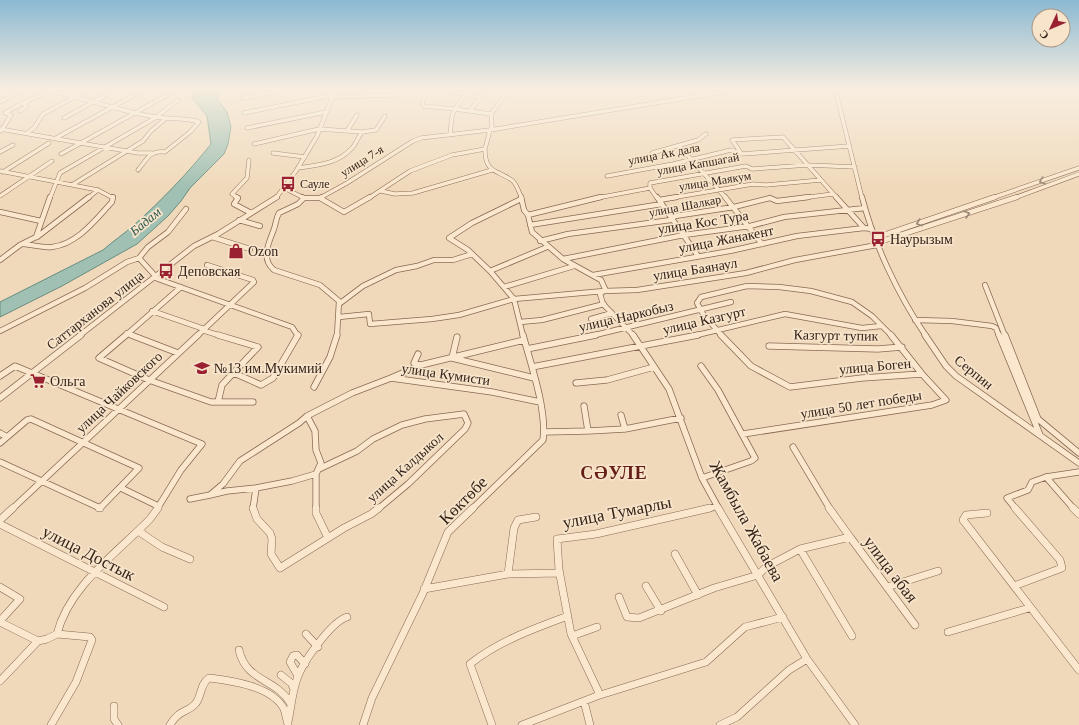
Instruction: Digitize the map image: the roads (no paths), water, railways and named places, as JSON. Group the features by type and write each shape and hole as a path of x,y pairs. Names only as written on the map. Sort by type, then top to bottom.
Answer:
{"street":[{"path":"27,133 34,128 38,122"},
{"path":"56,138 85,122"},
{"path":"61,154 117,122"},
{"path":"36,237 60,173 148,122"},
{"path":"72,185 143,141 151,131 162,122"},
{"path":"1,130 27,133 127,151 152,153 165,152 190,132 199,122"},
{"path":"247,128 277,122"},
{"name":"Саттарханова улица","path":"0,398 194,246 212,237 273,200 284,188 305,157 322,122"},
{"path":"347,131 353,122"},
{"path":"254,144 319,129 373,132 381,122"},
{"path":"450,134 451,122"},
{"path":"492,122 492,127 485,149 485,160 492,170 514,182 522,199 524,210 528,215 532,232 540,241 562,259 602,280 605,286 605,291 600,294 600,298 604,304 542,320 520,322"},
{"name":"улица 7-я","path":"320,198 420,138 490,130 540,122"},
{"name":"Серпин","path":"844,122 866,208 877,244 915,320 946,366 956,376 1079,463"},
{"path":"298,168 338,159 350,150 362,132"},
{"path":"652,153 698,140 706,134"},
{"path":"742,154 732,140 782,136 864,228"},
{"path":"1,172 49,143"},
{"path":"0,152 13,145"},
{"path":"679,146 734,207 750,226 762,244"},
{"name":"улица Ак дала","path":"606,176 692,160 731,150 742,154 850,146"},
{"path":"314,387 330,359 340,324 339,304 335,298 317,283 278,272 271,268 266,262 265,257 268,242 274,228 276,217 281,212 304,199 320,198 344,212 410,171 452,155 485,149"},
{"path":"138,170 152,153"},
{"path":"273,153 305,157"},
{"path":"249,160 247,178 232,194 238,197 234,204 251,213"},
{"path":"0,196 52,161"},
{"name":"улица Капшагай","path":"528,215 613,194 650,188 650,183 746,166 752,169 808,165 855,167"},
{"path":"875,238 1079,168"},
{"path":"381,190 395,194 413,193 492,170"},
{"path":"1,172 98,190 112,197 112,202 76,236 57,246 49,247 23,243"},
{"name":"улица Баянаул","path":"339,317 369,314 370,324 432,319 459,315 514,299 605,291 637,290 746,273 795,260 877,244 990,207 1079,174"},
{"name":"улица Маякум","path":"659,200 753,184 766,185 821,180"},
{"path":"284,188 304,199"},
{"path":"650,188 698,256"},
{"path":"0,259 23,243 36,237 98,190"},
{"name":"улица Шалкар","path":"540,241 568,234 655,223 673,219 675,216 734,207 770,198 777,200 833,194"},
{"path":"522,199 472,223 449,238 468,250 490,271 514,299 540,402 544,432 625,429 681,418"},
{"name":"улица Маякум","path":"530,225 662,204"},
{"name":"улица Кос Тура","path":"562,259 684,235 750,226 784,217 866,208"},
{"path":"0,331 85,288 128,262 139,258 143,252 167,233 186,209"},
{"path":"0,212 41,221"},
{"path":"239,220 260,226"},
{"name":"улица Жанакент","path":"593,275 762,244 797,236 864,228 872,229"},
{"path":"212,237 250,249"},
{"path":"490,271 547,247"},
{"path":"339,304 363,286 396,270 417,266 434,260 453,260 472,254"},
{"path":"139,258 158,279 292,327 298,335 273,378 260,386 234,373"},
{"name":"улица Чайковского","path":"0,520 254,282 253,280 207,265"},
{"path":"504,287 574,266"},
{"path":"985,285 1038,419 1079,453"},
{"name":"улица Боген","path":"747,286 778,286 814,291 852,302 873,316 902,347 922,374 862,378 790,387 751,366 716,330 703,314 697,303 701,297 747,286"},
{"path":"181,287 99,358 149,380 211,402 254,402"},
{"name":"улица Наркобыз","path":"527,349 628,328 730,302"},
{"name":"Жамбыла Жабаева","path":"604,304 628,328 642,346 669,389 702,478 717,506 807,659 855,725"},
{"path":"152,311 203,330 258,347 222,385 218,402"},
{"path":"591,319 612,313"},
{"name":"улица Казгурт","path":"532,367 702,334 785,314 862,328 882,326"},
{"path":"915,320 952,321 992,326 996,328 1040,436"},
{"path":"127,333 178,353"},
{"path":"452,358 457,337"},
{"path":"391,378 420,365 524,340"},
{"name":"Казгурт тупик","path":"769,346 878,349 902,347"},
{"path":"418,354 414,363 420,365"},
{"path":"452,358 534,378"},
{"path":"0,376 15,366 202,444 181,470 151,518 96,573 65,610 58,627 57,634"},
{"path":"701,366 718,390 743,434 754,458 751,461 702,478"},
{"path":"576,383 607,380 654,367"},
{"name":"улица 50 лет победы","path":"743,434 932,405 946,400 922,374"},
{"name":"улица Кумисти","path":"210,495 223,484 240,461 300,424 307,416 352,393 391,378 492,392 540,402"},
{"path":"584,406 588,431"},
{"name":"улица Калдыкол","path":"256,488 252,500 257,519 267,527 271,534 272,542 270,549 272,557 280,568 328,538 371,514 408,484 465,429 468,423 464,414 426,419 402,425 389,430 373,439 357,451 317,472"},
{"path":"621,415 625,429"},
{"path":"307,416 315,431 316,450 321,463 317,472 316,513 328,538"},
{"path":"0,442 31,419 82,443 138,466 138,470 100,508 0,462"},
{"name":"Көктөбе","path":"363,725 372,698 424,589 448,532 543,440 544,432"},
{"path":"0,433 7,437"},
{"path":"793,447 835,517 850,537"},
{"path":"190,499 227,491 256,488 292,481 317,472"},
{"path":"1014,586 1062,568 1060,560 1007,498 1028,490 1032,482 1079,472"},
{"path":"1046,478 1079,514"},
{"path":"223,484 227,491"},
{"path":"121,488 158,506"},
{"name":"улица Тумарлы","path":"600,695 572,636 560,574 556,539 596,534 717,506"},
{"path":"987,513 966,515 962,520 1014,586 1029,608 1079,670"},
{"path":"508,574 514,528 518,520 536,517"},
{"name":"улица Достык","path":"0,524 164,608"},
{"path":"138,531 162,547 190,559"},
{"name":"улица абая","path":"758,575 766,567 800,549 850,537 915,625"},
{"path":"800,549 852,636"},
{"path":"675,554 698,595"},
{"path":"887,587 938,571"},
{"path":"424,589 508,574 560,574"},
{"path":"619,597 627,617 639,618 661,611 714,588 758,575"},
{"path":"646,586 661,611"},
{"path":"0,587 20,599 0,621 38,641"},
{"path":"948,632 1029,608"},
{"path":"492,725 470,664 480,655 521,634 568,616"},
{"path":"288,725 294,689 298,676 305,664 337,622 348,617"},
{"path":"522,725 600,695 706,662 745,627 783,617"},
{"path":"572,636 597,627"},
{"path":"0,681 38,641 47,639 57,634 90,637 92,640 76,682 51,725"},
{"path":"306,634 318,647"},
{"path":"239,650 239,658 251,673 286,694 291,705"},
{"path":"298,676 290,662 293,656 297,655 305,664"},
{"path":"720,725 737,717 789,670 807,659"},
{"path":"281,675 291,683 294,689"},
{"path":"170,725 173,719 180,712 192,707 197,702 205,681 209,678 241,684 271,696 284,709 288,725"},
{"path":"584,701 590,725"},
{"path":"114,706 114,719 118,725"}],"water":[{"name":"Бадам","path":"208,122 230,122 231,127 228,144 224,154 190,188 168,216 137,244 62,286 0,317 0,302 103,250 144,216 165,196 211,144"}],"place":[{"name":"Сауле","path":"288,184"},
{"name":"Наурызым","path":"878,239"},
{"name":"Ozon","path":"236,251"},
{"name":"Деповская","path":"166,271"},
{"name":"№13 им.Мукимий","path":"202,368"},
{"name":"Ольга","path":"38,381"}],"district":[{"name":"СӘУЛЕ","path":"614,473"}]}
